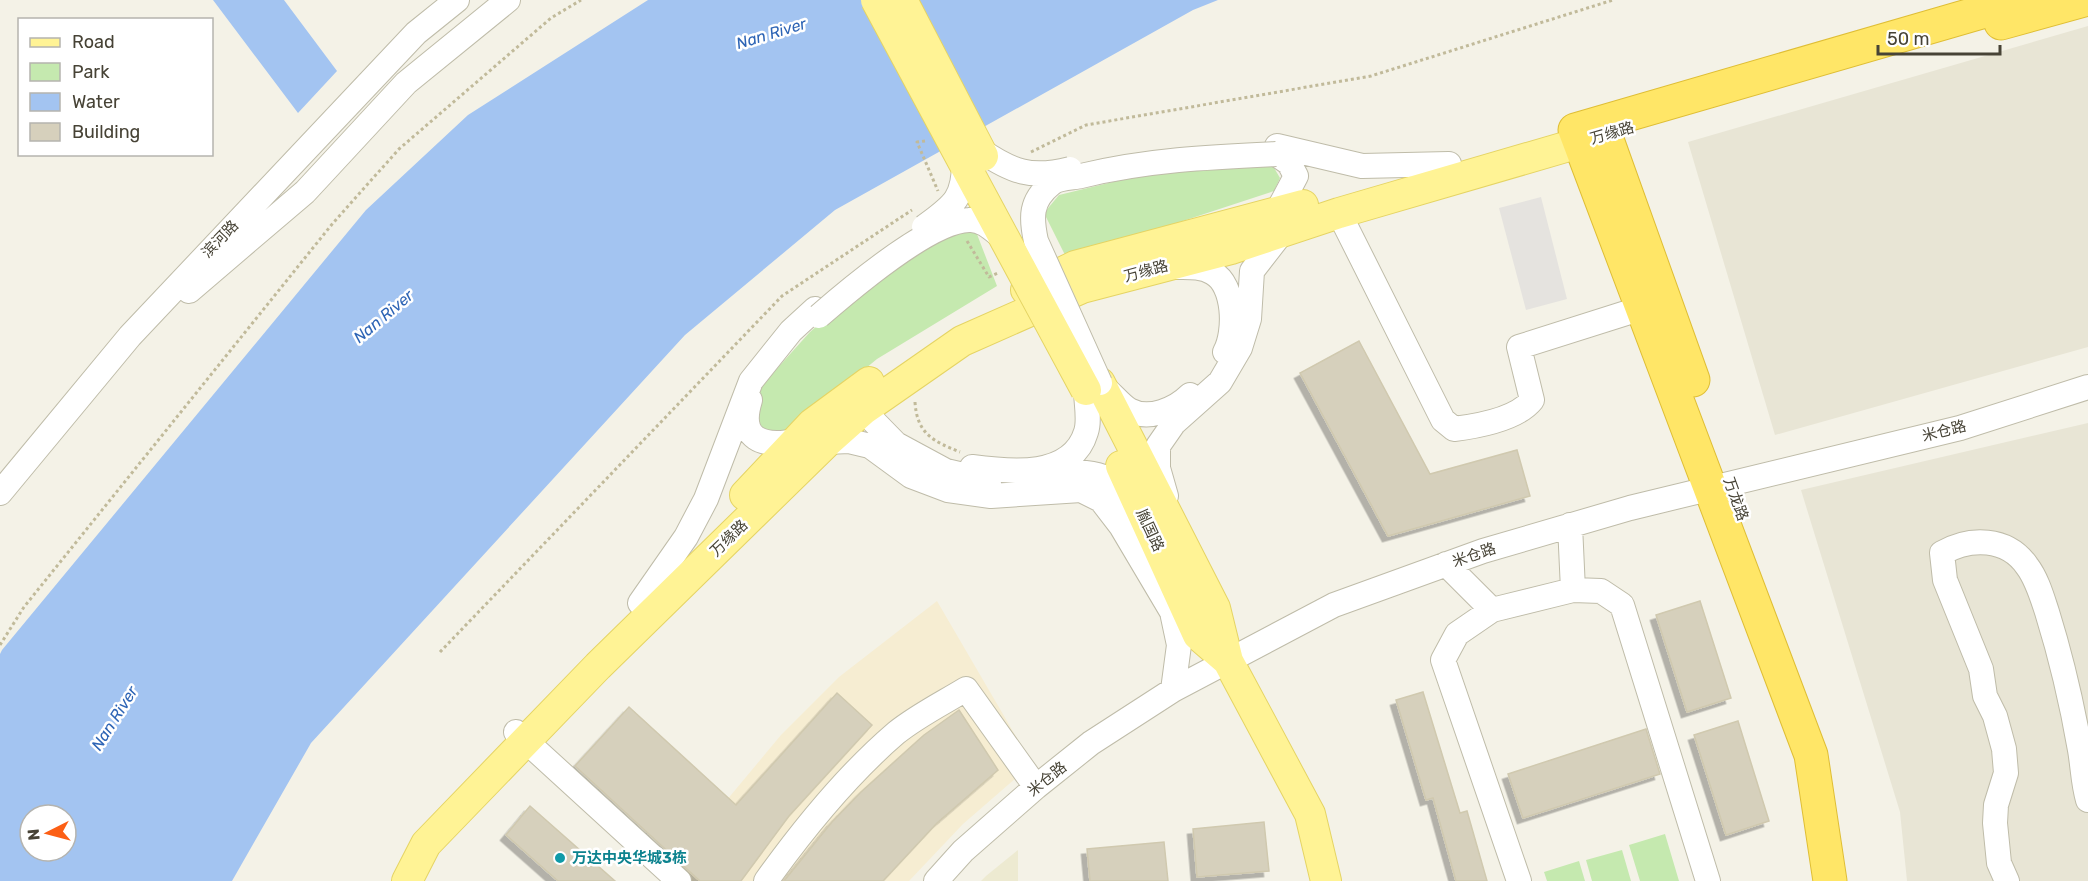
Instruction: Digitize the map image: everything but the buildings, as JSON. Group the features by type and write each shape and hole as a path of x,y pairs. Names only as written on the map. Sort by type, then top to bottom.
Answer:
{"highway":[{"name":"万缘路","path":"1591,133 2023,0"},
{"name":"万缘路","path":"1591,133 2084,0"},
{"name":"万龙路","path":"1591,133 1642,308 1720,486 1823,745 1841,813 1851,881"},
{"name":"万龙路","path":"1591,133 1720,486 1811,755 1830,881"}],"main road":[{"path":"876,0 972,156 1093,386"},
{"path":"902,0 972,156 1006,240 1093,386"},
{"name":"万缘路","path":"407,881 426,844 521,736 640,603 812,424 864,398 962,341 1082,288 1164,266 1280,222 1449,164 1591,133"},
{"name":"万缘路","path":"393,881 415,837 598,666 826,442 864,398 951,326 1075,266 1280,222 1340,213 1591,133"},
{"name":"胤国路","path":"1093,386 1215,608 1228,661 1310,814 1326,881"},
{"name":"胤国路","path":"1093,386 1198,635 1228,661"}],"street":[{"name":"滨河路","path":"0,472 171,270 296,148 357,84 403,26 434,0"},
{"name":"滨河路","path":"357,84 457,0"},
{"path":"130,336 191,290 305,192 406,83 508,0"},
{"name":"滨河路","path":"0,493 130,336 296,148"},
{"path":"796,441 774,445 759,442 749,430 745,416 752,392 817,313 960,197 972,156 1007,168 1050,174 1146,149 1277,150 1362,166 1449,164"},
{"path":"1215,608 1162,486 1158,446 1174,423 1220,382 1235,357 1249,319 1252,271 1280,222 1296,176 1289,163 1277,150"},
{"path":"864,398 909,438 944,460 971,467 1013,473 1059,464 1080,449 1087,429 1093,386 1036,241 1031,217 1036,204 1052,182 1118,167 1180,158 1277,150"},
{"path":"1340,213 1443,420 1454,429 1469,427 1524,410 1532,400 1520,347 1642,308"},
{"path":"640,603 686,537 706,499 751,381 791,331 868,273 947,224 971,219 988,225 1006,240"},
{"path":"1093,386 1129,410 1152,414 1178,407 1212,375 1229,344 1231,309 1224,284 1215,274 1203,268 1164,266"},
{"name":"米仓路","path":"936,881 963,851 1036,787 1091,743 1173,690 1334,605 1446,564 1570,525 1960,428 2088,387"},
{"path":"864,398 896,444 946,471 972,478 1017,483 1080,472 1103,478 1120,488 1180,605 1198,635"},
{"path":"826,442 849,441 870,446 911,476 948,490 991,496 1081,490 1101,500 1121,526 1172,612 1179,645 1173,690"},
{"path":"1570,525 1572,590"},
{"path":"2007,881 1999,863 1995,822 1996,806 2007,773 2004,749 1995,716 1985,696 1978,661 1945,580 1942,553 1958,544 1981,540 2007,548 2027,565 2041,595 2056,641 2079,741 2088,800"},
{"path":"1446,564 1492,610"},
{"path":"1519,881 1443,660 1457,634 1492,610 1572,590 1601,591 1622,605 1708,881"},
{"path":"766,881 806,828 898,732 966,688 1036,787"},
{"path":"521,736 679,881"}],"path":[{"path":"0,645 24,607 333,223 399,149 552,18 581,0"}],"shaded area":[{"path":"2088,26 2088,347 1775,435 1688,142"},
{"path":"1541,197 1567,299 1526,310 1499,208"},
{"path":"2088,423 2088,881 1907,881 1900,812 1801,490"},
{"path":"937,601 1032,764 963,824 909,881 672,881 726,801 781,735 839,677"},
{"path":"1018,850 1018,881 981,881 986,876"}],"green space":[{"path":"1258,163 1273,166 1280,178 1274,191 1067,259 1044,213 1059,195 1154,172"},
{"path":"975,229 997,286 877,359 787,433 756,429 750,412 763,384 810,332 875,276 941,236"},
{"path":"1665,834 1679,881 1640,881 1629,845"},
{"path":"1622,850 1631,881 1592,881 1586,860"},
{"path":"1579,861 1585,881 1547,881 1544,872"}],"water":[{"path":"213,0 284,0 337,71 298,113"},
{"name":"Nan River","path":"648,0 1218,0 1193,10 835,210 685,335 311,743 232,881 0,881 0,654 2,650 366,210 468,115"}],"place":[{"name":"万达中央华城3栋","path":"560,858"}]}
